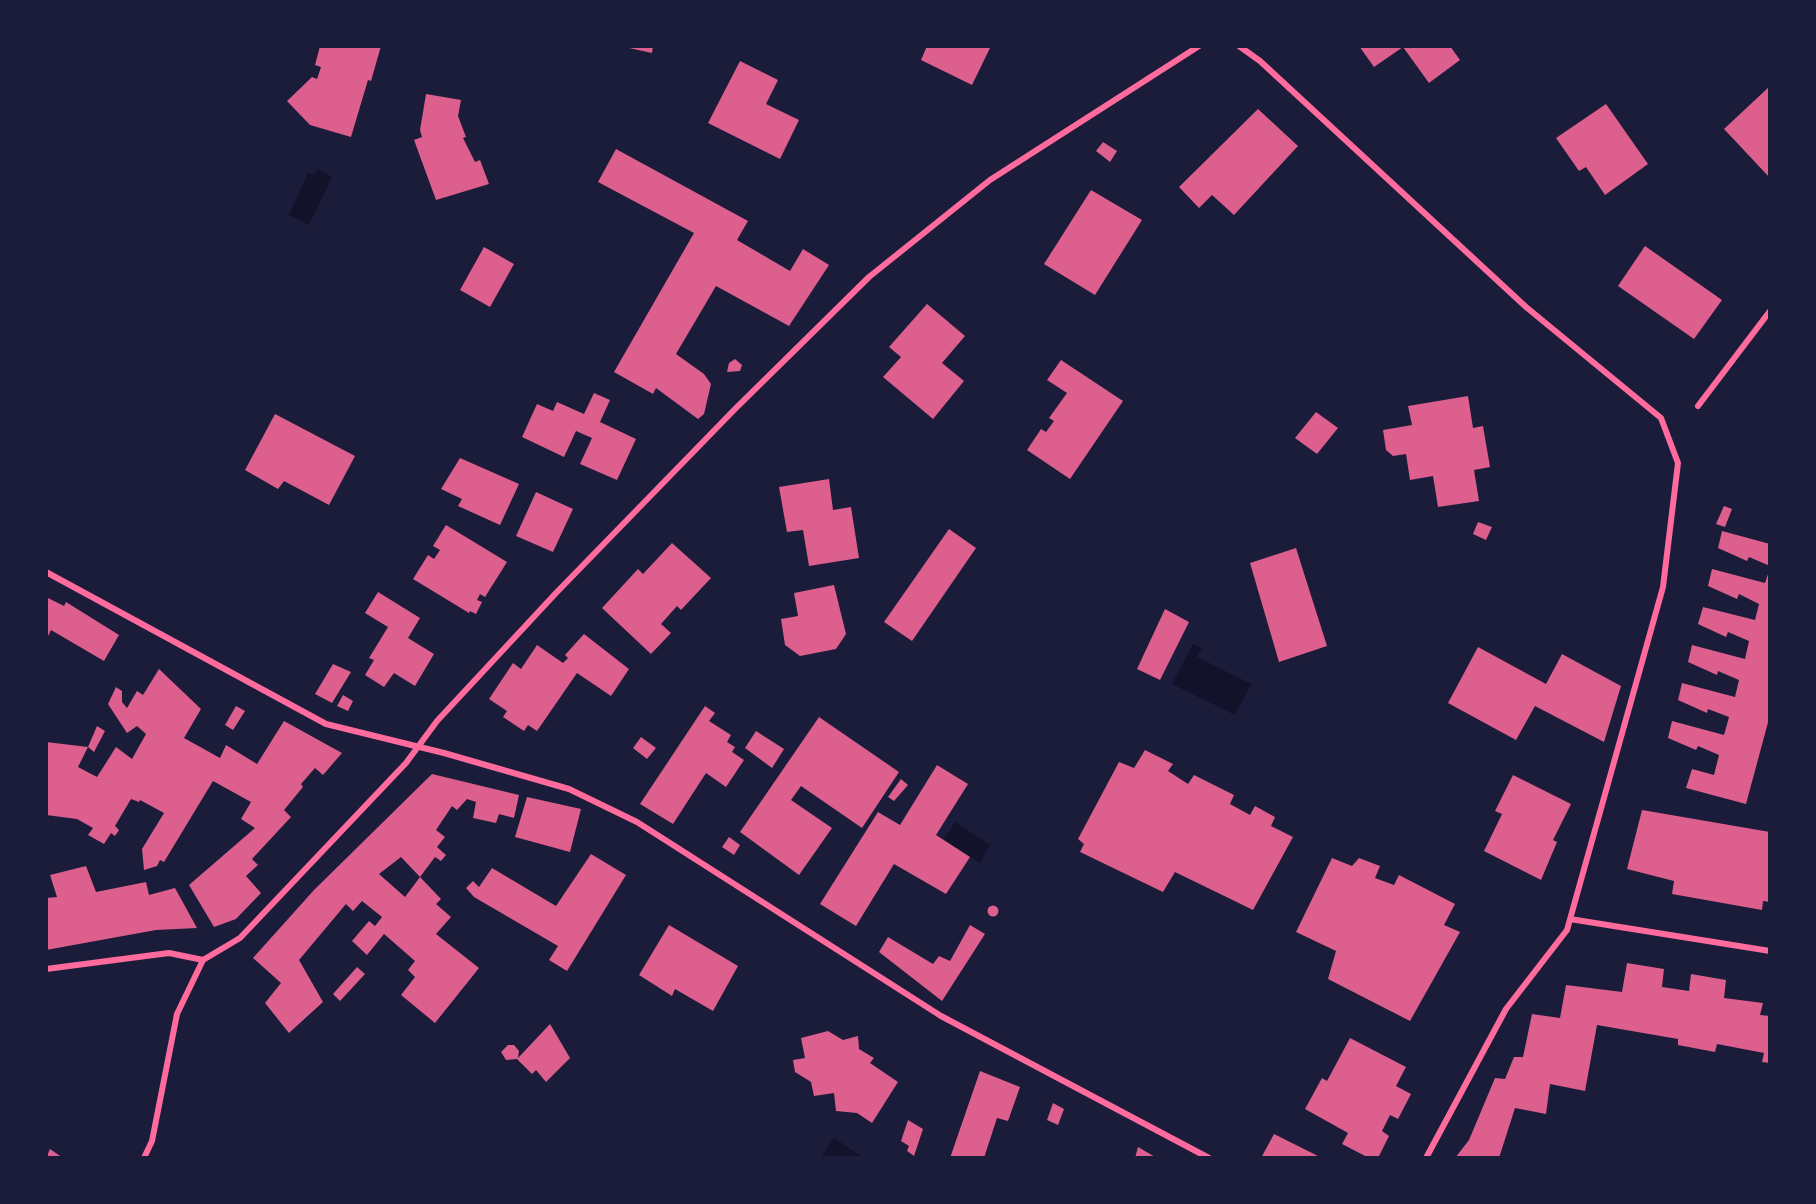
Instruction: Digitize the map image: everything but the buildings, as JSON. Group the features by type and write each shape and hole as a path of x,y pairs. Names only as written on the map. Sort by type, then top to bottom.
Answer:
{"street":[{"path":"144,1158 152,1141 177,1014 204,960 240,938 406,763 437,721 556,593 735,409 869,277 990,180 1199,46"},
{"path":"1239,46 1260,61 1526,307 1661,418 1678,463 1663,587 1567,930 1506,1009 1426,1158"},
{"path":"1698,406 1770,311"},
{"path":"46,572 326,724 569,789 637,822 940,1016 1209,1158"},
{"path":"1570,919 1770,951"},
{"path":"46,969 169,953 204,960"}],"shaded area":[{"path":"318,169 332,177 309,225 289,215 308,173 312,175"},
{"path":"1193,644 1202,648 1197,657 1251,684 1235,715 1172,684"},
{"path":"955,822 990,845 980,863 944,840"},
{"path":"834,1138 862,1157 821,1157"}]}
